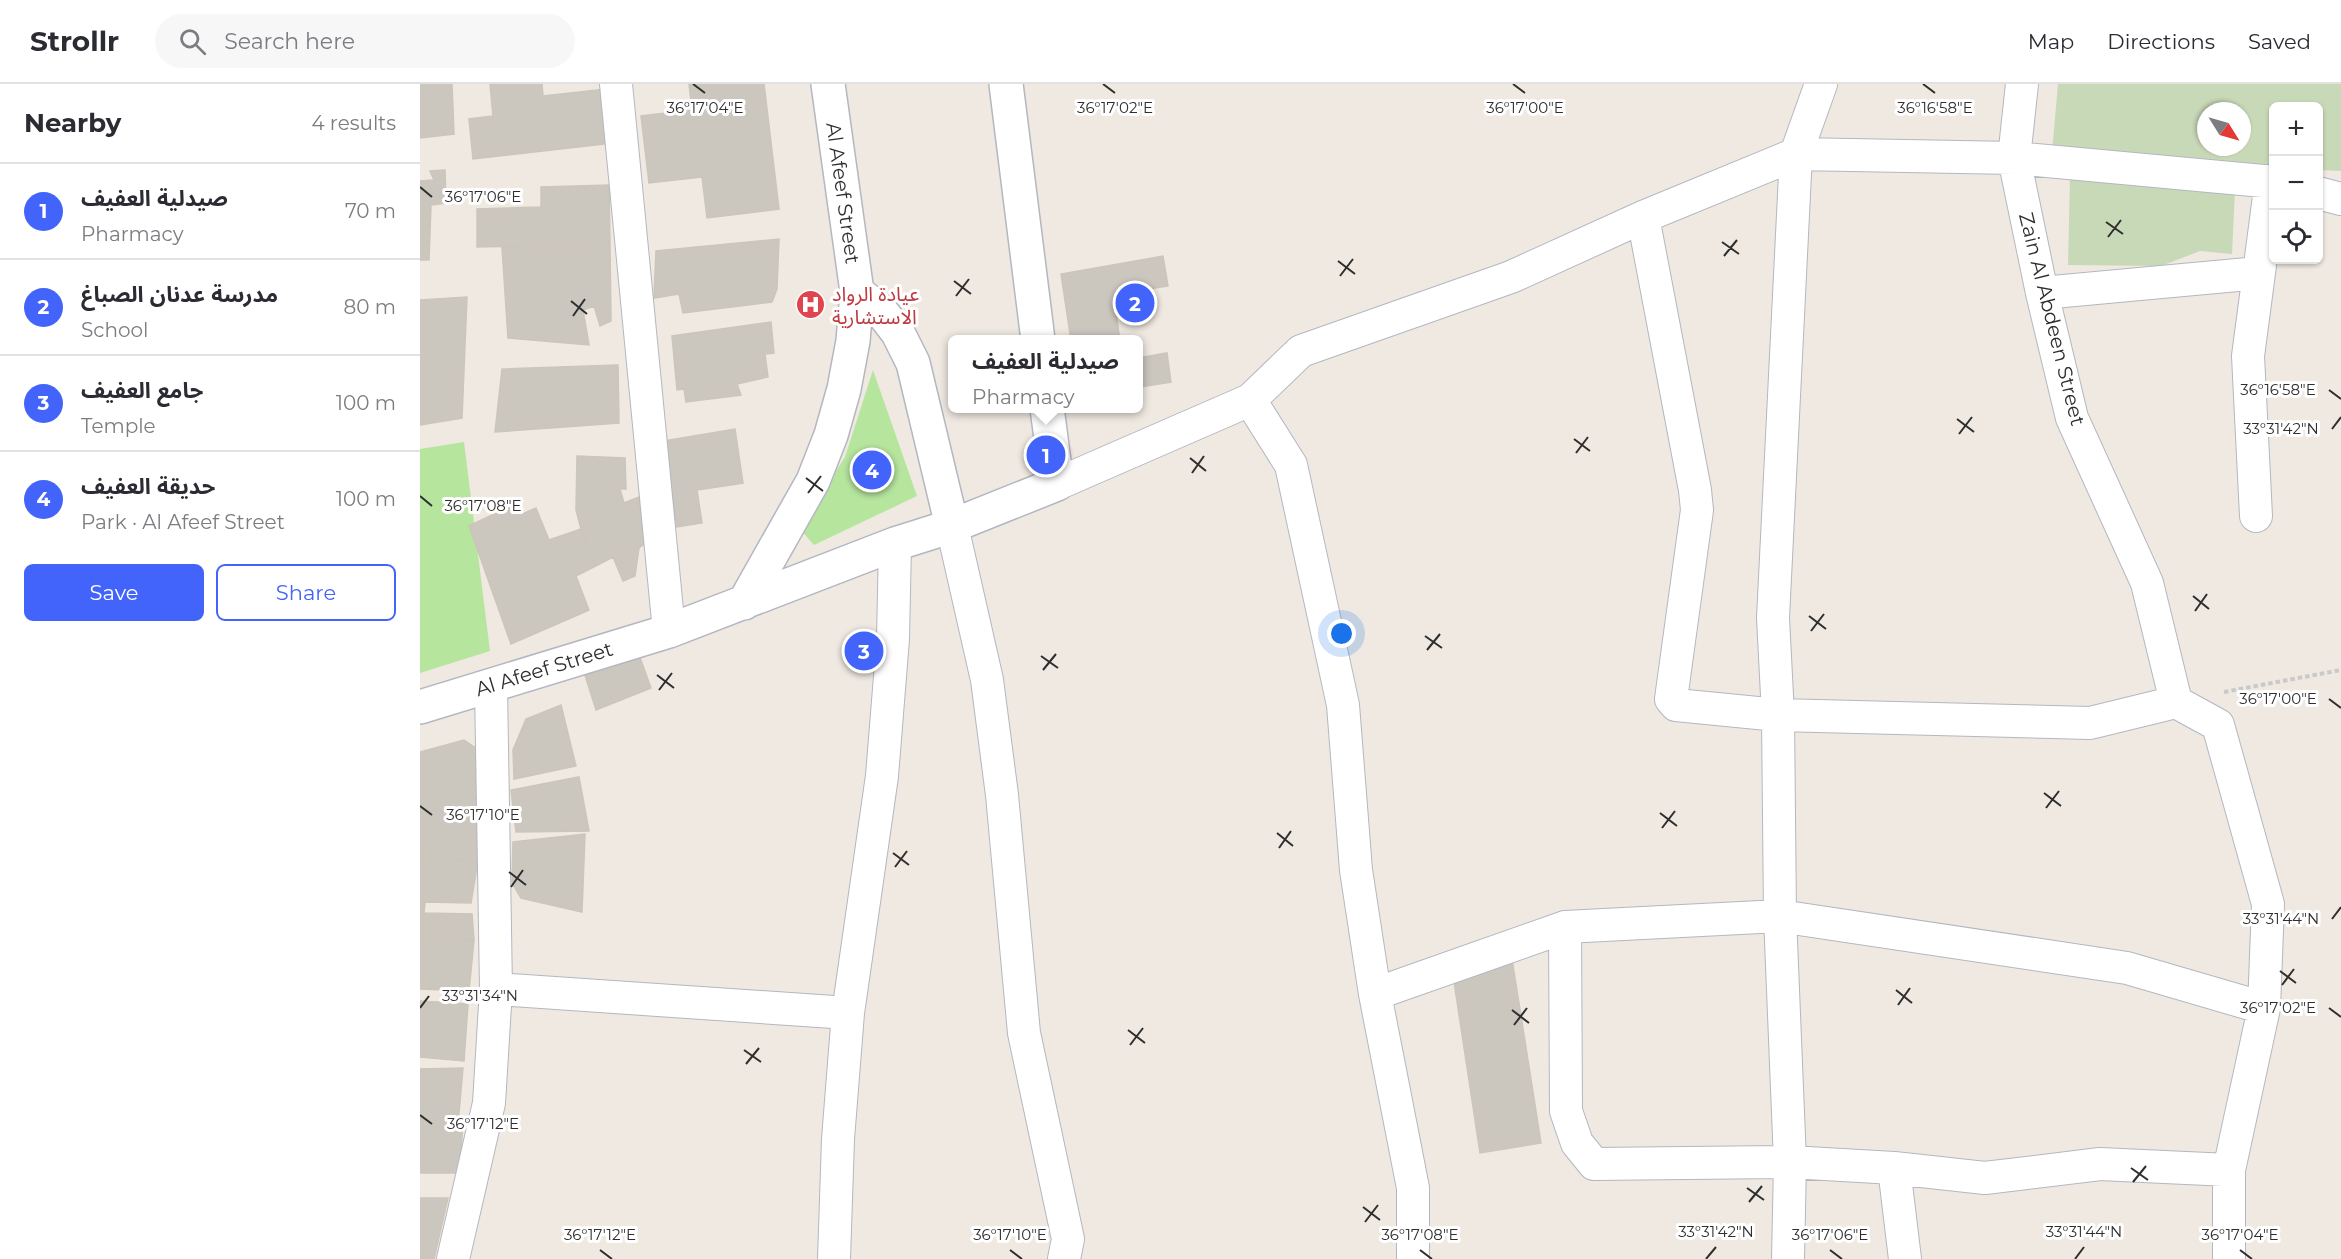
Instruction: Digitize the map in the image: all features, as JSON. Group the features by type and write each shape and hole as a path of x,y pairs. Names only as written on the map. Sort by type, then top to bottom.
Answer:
{"main road":[{"name":"Al Afeef Street","path":"744,603 813,481 831,435 844,388 853,341 857,292 828,84"},
{"path":"1005,84 1037,335"},
{"path":"857,292 880,311 898,333 912,363 952,526"},
{"path":"1048,413 1057,484"},
{"name":"Al Afeef Street","path":"420,707 669,631 895,544 952,526 1057,484"}],"street":[{"path":"616,84 669,631"},
{"path":"1788,1259 1790,1162 1780,916 1778,715 1773,618 1796,154 1821,84"},
{"name":"Zain Al Abdeen Street","path":"2022,84 2014,158 2042,293 2072,418 2147,583 2176,702"},
{"path":"1057,484 1250,400 1301,351 1511,277 1643,217 1796,154 2014,158 2269,182"},
{"path":"2323,195 2341,199"},
{"path":"2256,516 2248,357 2269,203"},
{"path":"1643,217 1697,510 1671,699 1676,705 1778,715 2090,723 2176,702 2218,725 2268,904 2264,1008 2229,1170 2229,1259"},
{"path":"2042,293 2259,273"},
{"path":"1250,400 1291,465 1343,705 1356,870 1375,994 1413,1188 1413,1259"},
{"path":"952,526 987,680 1002,795 1024,1033 1068,1239 1064,1259"},
{"path":"834,1259 838,1139 848,1013 882,776 893,639 895,544"},
{"path":"453,1259 489,1103 496,988 491,686"},
{"path":"1375,994 1565,927 1780,916 2127,968 2264,1008"},
{"path":"1565,927 1566,1111 1577,1143 1594,1164 1790,1162 1893,1168 1985,1178 2100,1164 2229,1170"},
{"path":"496,988 848,1013"},
{"path":"1893,1168 1905,1259"}],"path":[{"path":"2176,702 2341,670"}],"green space":[{"path":"2058,84 2341,84 2341,171 2323,170 2323,102 2269,102 2269,167 2052,152"},
{"path":"2070,177 2235,190 2232,254 2200,251 2161,266 2068,265"},
{"path":"873,370 917,496 814,545 799,528 845,457"},
{"path":"464,442 490,651 420,673 420,449"}],"building":[{"path":"420,84 452,84 454,134 420,138"},
{"path":"490,84 542,84 543,96 606,89 612,143 473,159 469,119 493,116"},
{"path":"689,84 764,84 779,209 707,218 702,177 649,183 641,116 692,110"},
{"path":"445,170 446,203 431,205 429,260 420,260 420,181 434,180 430,171"},
{"path":"609,185 610,244 477,247 477,209 541,207 541,187"},
{"path":"779,239 777,289 772,302 683,313 679,294 654,298 656,251"},
{"path":"610,244 611,321 600,326 594,306 583,310 589,345 508,338 502,247"},
{"path":"1163,256 1168,286 1113,295 1119,335 1070,335 1061,274"},
{"path":"467,297 462,418 420,425 420,300"},
{"path":"771,322 774,353 765,354 768,377 737,384 741,395 686,402 684,389 677,390 672,336"},
{"path":"1167,353 1171,382 1143,386 1143,357"},
{"path":"618,365 619,423 495,432 502,369"},
{"path":"735,429 743,483 697,490 702,523 677,527 663,441"},
{"path":"577,456 625,458 626,489 620,489 624,503 639,497 647,542 639,548 635,576 623,581 613,557 596,566 576,510"},
{"path":"515,504 520,515 536,508 549,540 581,529 596,566 576,576 589,610 511,644 469,526"},
{"path":"637,649 651,688 596,710 583,669"},
{"path":"561,705 576,766 514,779 513,750 526,719"},
{"path":"464,740 477,749 478,799 420,804 420,752"},
{"path":"579,777 589,831 516,832 511,790"},
{"path":"478,799 478,861 420,858 420,804"},
{"path":"585,834 582,912 521,898 512,883 513,842"},
{"path":"420,858 478,861 471,903 425,902 424,913 472,914 474,940 420,939"},
{"path":"420,939 474,940 469,991 420,989"},
{"path":"1512,959 1541,1143 1480,1153 1453,975"},
{"path":"420,1001 468,1004 464,1061 420,1057"},
{"path":"463,1068 458,1124 463,1123 459,1173 420,1173 420,1069"},
{"path":"420,1198 448,1198 434,1259 420,1259"}],"place":[{"name":"مدرسة عدنان الصباغ","path":"1135,303"},
{"name":"عيادة الرواد الاستشارية","path":"811,305"},
{"name":"صيدلية العفيف","path":"1046,455"},
{"name":"حديقة العفيف","path":"872,470"},
{"name":"جامع العفيف","path":"864,651"}]}
